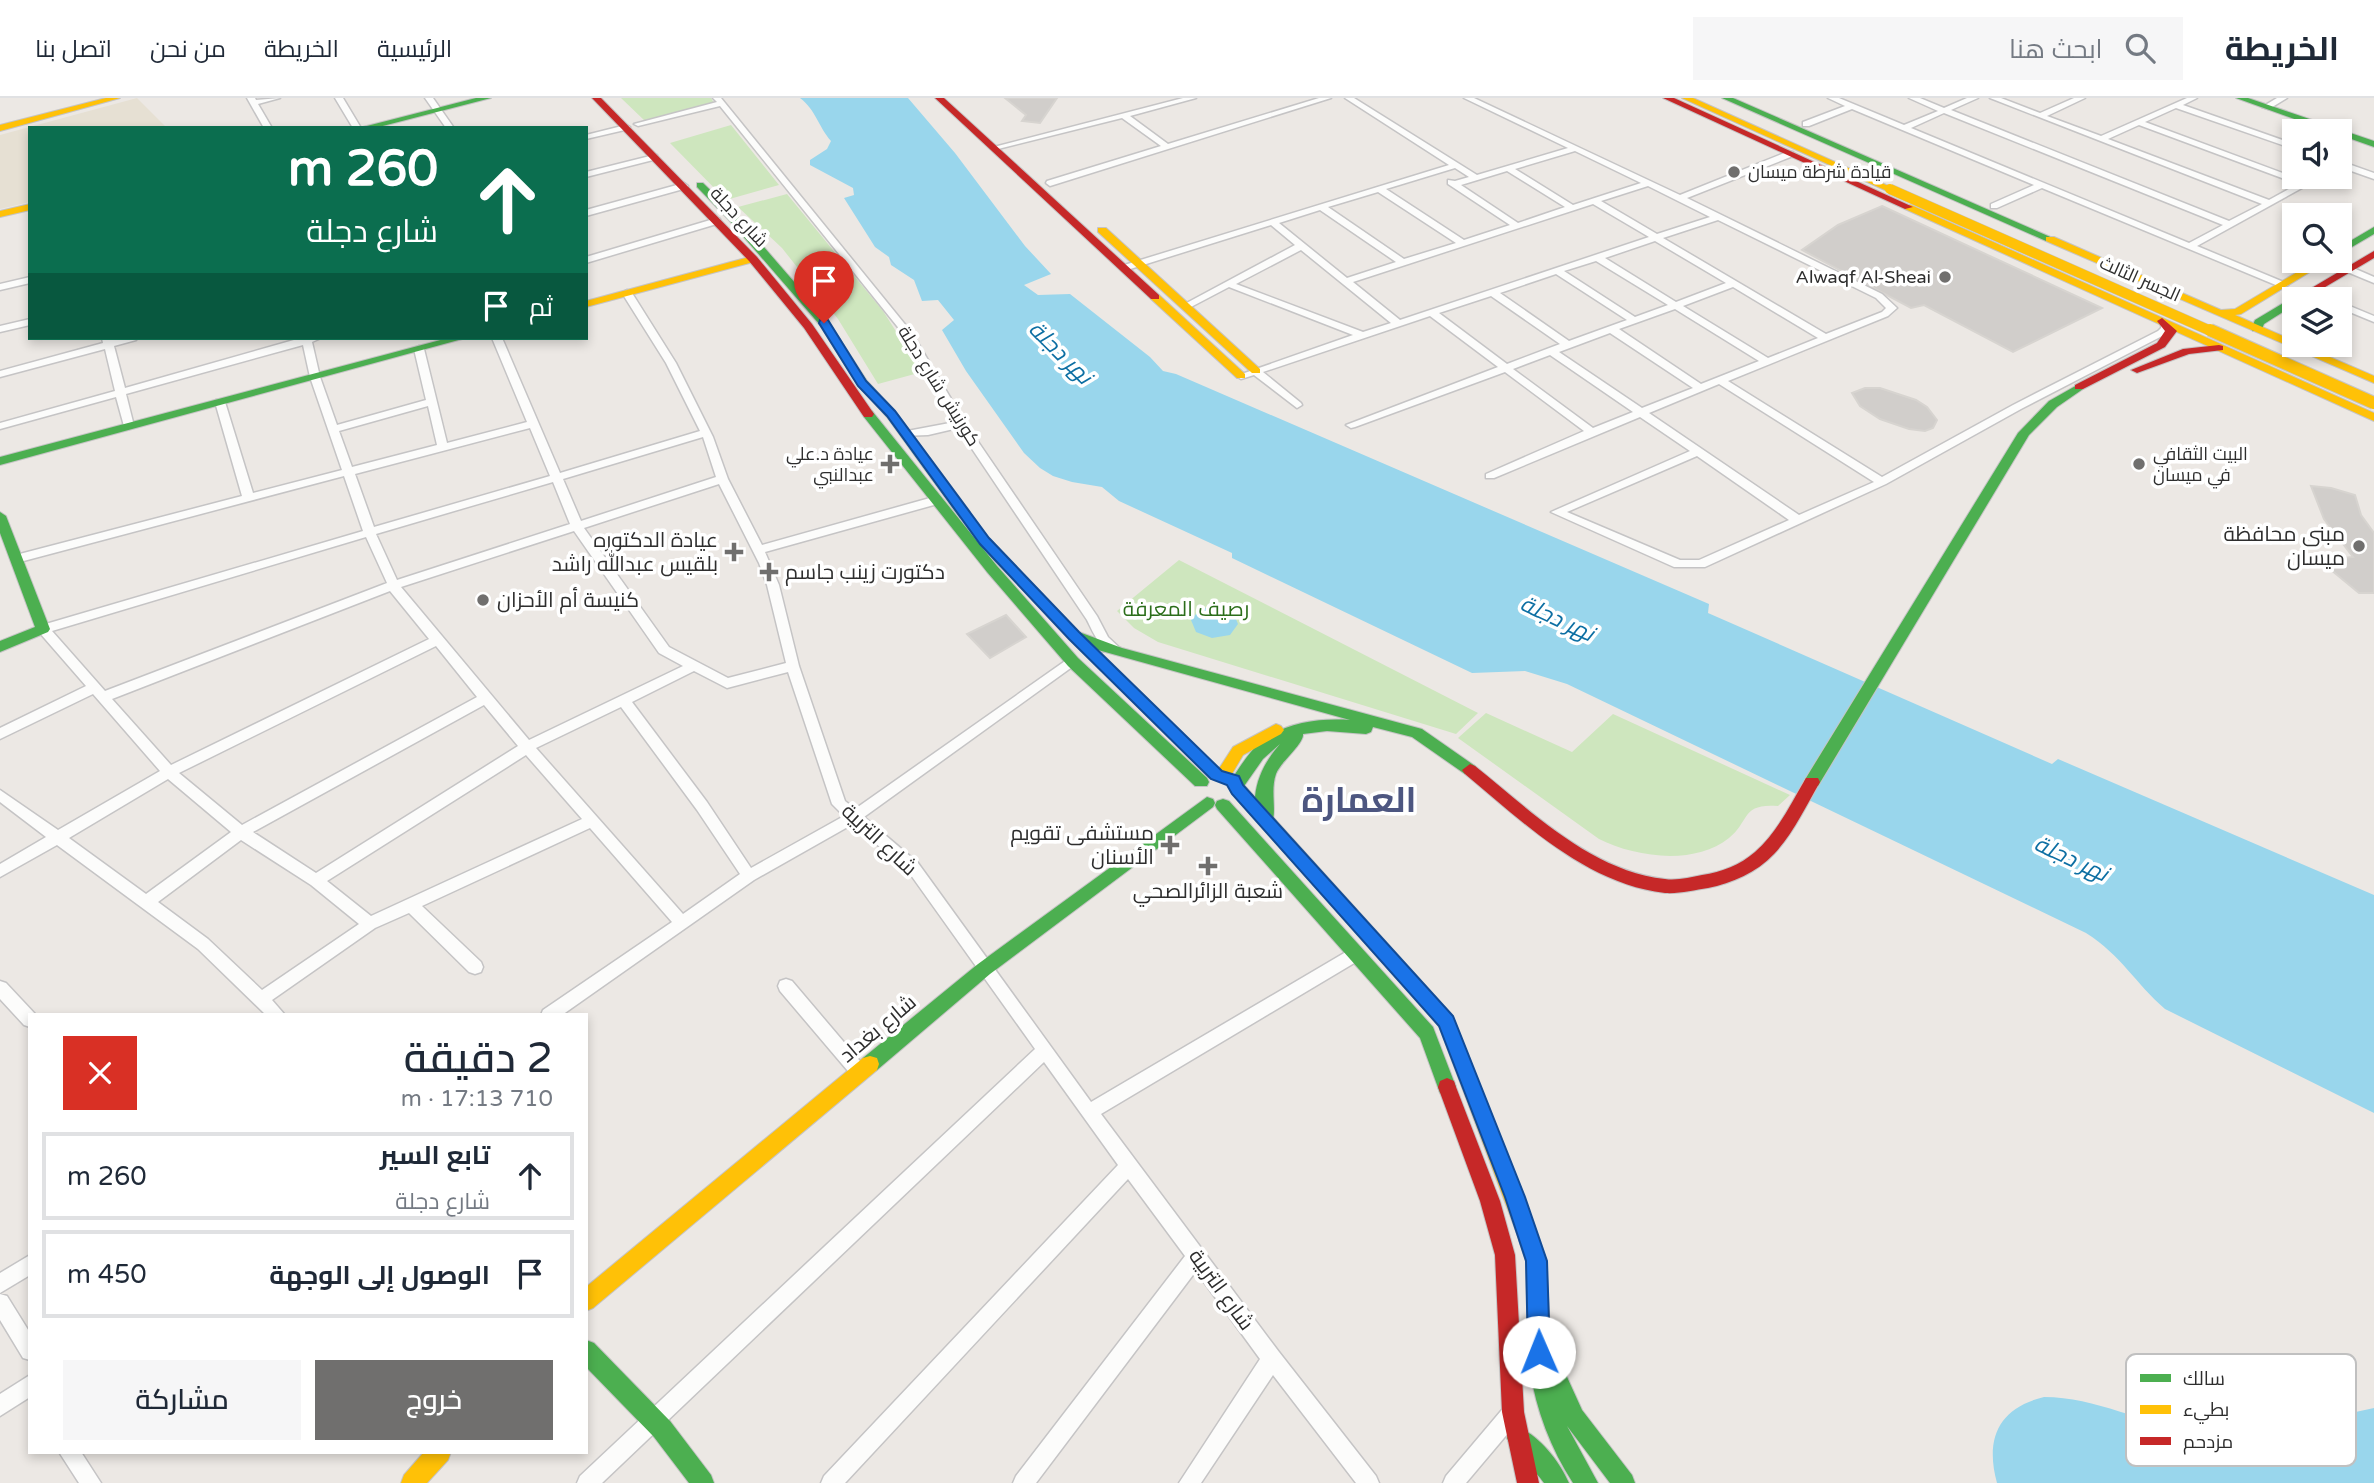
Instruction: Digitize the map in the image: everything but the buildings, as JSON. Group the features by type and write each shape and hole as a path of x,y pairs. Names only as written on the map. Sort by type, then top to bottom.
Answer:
{"main road":[{"path":"0,128 116,98"},
{"path":"369,126 433,104 487,98"},
{"name":"شارع دجلة","path":"596,98 632,125 733,218 824,323 862,383 891,414 985,541 1074,635 1219,775"},
{"name":"شارع دجلة","path":"611,98 654,157 753,259 808,327 855,398 992,569 1073,662 1201,782"},
{"path":"939,98 1050,183 1131,266 1186,306 1248,373"},
{"path":"956,98 1001,146 1248,373"},
{"path":"1667,98 1706,101 1835,141 1994,206 2236,312 2282,347 2278,355 2258,360 2240,357"},
{"path":"1745,98 2104,263 2219,313 2282,334"},
{"path":"2240,98 2301,119"},
{"path":"1706,101 1790,154 2374,417"},
{"path":"1706,101 1896,186"},
{"path":"2352,136 2372,142"},
{"name":"الجسر الثالث","path":"1896,186 2374,392"},
{"name":"الجسر الثالث","path":"1896,186 2374,404"},
{"path":"0,214 28,207"},
{"path":"2352,244 2374,230"},
{"path":"2352,267 2374,254"},
{"path":"588,303 753,259"},
{"path":"2073,281 2116,293 2132,288 2133,283 2126,275 2104,263"},
{"path":"2219,313 2236,312 2303,273"},
{"path":"2319,287 2342,273"},
{"path":"1362,722 1279,737 1268,744 1237,787 1234,799 1223,805 1207,803 1198,791 1201,782 1219,775 1238,751 1273,731 1332,717 1362,722 1417,733 1444,749 1548,834 1581,857 1608,871 1669,887 1709,881 1741,870 1762,858 1774,844 2038,415 2063,395 2161,345 2171,331 2149,309 2154,302 2176,298 2193,302"},
{"path":"2259,327 2282,311"},
{"path":"2259,327 2374,380"},
{"path":"0,461 453,340"},
{"path":"2027,435 2065,405 2095,388 2183,352 2219,348"},
{"path":"2340,357 2374,372"},
{"path":"2321,392 2308,379 2313,370 2325,365 2356,372"},
{"path":"0,516 43,629 0,647"},
{"path":"1074,635 1118,652 1362,722"},
{"path":"1267,820 1262,800 1267,771 1283,747 1307,730"},
{"path":"1219,775 1237,787 1446,1021 1515,1197 1536,1261 1539,1373 1546,1409 1555,1434 1585,1481"},
{"name":"شارع بغداد","path":"588,1299 984,969 1207,803"},
{"path":"1223,805 1427,1033 1490,1201 1505,1255 1513,1412 1528,1483"},
{"path":"1539,1332 1574,1418 1623,1482"},
{"path":"588,1353 662,1429 703,1483"},
{"path":"1518,1438 1540,1458 1558,1483"},
{"path":"412,1483 438,1454"}],"street":[{"path":"267,126 252,100 276,98"},
{"path":"339,98 356,126"},
{"path":"1001,146 1192,98"},
{"path":"1050,183 1327,98"},
{"path":"1351,99 1364,98"},
{"path":"1468,98 1680,198 1890,304 1892,308 1885,314 1640,412 1490,476"},
{"path":"1832,98 2283,285"},
{"path":"1913,98 2231,225"},
{"path":"1903,128 1974,98"},
{"path":"1994,98 2268,203"},
{"path":"2040,116 2081,98"},
{"path":"2101,139 2193,98"},
{"path":"2266,107 2283,98"},
{"path":"1351,99 1476,178"},
{"path":"588,136 719,101"},
{"name":"كورنيش شارع دجلة","path":"719,101 909,335 961,424 1093,619 1103,640 1118,652"},
{"path":"433,104 449,126"},
{"path":"1805,124 1852,106"},
{"path":"2177,106 2282,144"},
{"path":"1124,115 1167,147"},
{"path":"2140,122 2282,175"},
{"path":"1455,184 1573,149"},
{"path":"1680,198 1790,154"},
{"path":"588,174 654,157"},
{"path":"1131,266 1456,165"},
{"path":"1508,168 1570,207"},
{"path":"2352,168 2374,176"},
{"path":"1436,172 1515,225"},
{"path":"1343,282 1649,183"},
{"path":"1994,206 2041,185"},
{"path":"588,212 684,186"},
{"path":"1380,189 1462,243"},
{"path":"2190,246 2295,189"},
{"path":"1592,200 1824,337"},
{"path":"1322,207 1402,262"},
{"path":"1248,373 1717,217"},
{"path":"588,259 717,221"},
{"path":"1272,222 1398,324"},
{"path":"1186,306 1301,246"},
{"path":"1597,257 1766,361"},
{"path":"1557,271 1634,320"},
{"path":"2352,271 2374,280"},
{"path":"0,287 28,280"},
{"path":"1228,284 1364,336"},
{"path":"1351,425 1732,284"},
{"path":"1492,292 1566,344"},
{"name":"شارع التربية","path":"628,293 671,363 706,433 722,479 773,585 793,666 839,804 913,867 1089,1112 1272,1359 1369,1483"},
{"path":"2352,310 2374,319"},
{"path":"1432,313 1592,432"},
{"path":"1698,452 1557,512 1678,564 1690,566 1719,557 1882,482 2017,407 2161,333 2166,329 2162,321"},
{"path":"0,330 28,323"},
{"path":"1610,328 1700,388"},
{"path":"0,426 306,340"},
{"path":"310,340 314,377 369,531 394,585 527,747 682,923"},
{"path":"498,340 577,526 664,650 727,683 793,666"},
{"path":"0,374 108,341 129,426"},
{"path":"419,349 443,447"},
{"path":"1550,350 1799,521"},
{"path":"1248,373 1297,405"},
{"path":"1719,380 1882,482"},
{"path":"220,402 249,499"},
{"path":"333,429 431,402"},
{"path":"16,559 535,423"},
{"path":"905,434 961,424"},
{"path":"370,925 316,881 241,832 169,772 43,629 706,433"},
{"path":"0,734 99,692 394,585 722,479"},
{"path":"758,550 937,500"},
{"path":"0,871 169,772 438,640"},
{"path":"553,1013 749,876 855,817 1073,662"},
{"path":"316,881 527,747 694,666"},
{"path":"147,902 241,832 486,698"},
{"path":"623,700 702,806 749,876"},
{"path":"0,795 203,944 275,1013"},
{"path":"261,999 370,925 592,821"},
{"path":"411,905 475,967"},
{"path":"1089,1112 1356,954"},
{"path":"786,986 859,1072"},
{"path":"0,988 28,1018"},
{"path":"587,1483 1044,1051"},
{"path":"831,1483 1129,1166"},
{"path":"1023,1483 1196,1256"},
{"path":"0,1284 28,1265"},
{"path":"0,1303 28,1347"},
{"path":"1189,1483 1272,1359"},
{"path":"0,1406 28,1386"},
{"path":"1453,1483 1513,1412"},
{"path":"70,1454 90,1483"}],"shaded area":[{"path":"137,98 165,126 33,126"},
{"path":"28,127 28,202 0,209 0,135"}],"green space":[{"path":"621,98 711,98 714,103 645,121"},
{"path":"731,125 779,185 726,200 670,143"},
{"path":"787,194 883,311 922,372 878,384 838,319 782,248 738,207"},
{"name":"رصيف المعرفة","path":"1179,560 1478,713 1456,734 1158,642 1134,628 1117,611"},
{"path":"1486,713 1572,752 1613,714 1790,795 1778,806 1752,810 1736,832 1715,847 1682,855 1664,856 1630,850 1599,839 1458,738"}],"water":[{"name":"نهر دجلة","path":"800,98 908,98 955,153 1025,246 1051,274 1024,285 1038,295 1070,294 1150,357 1163,371 1176,374 1709,604 1708,613 2052,764 2058,759 2374,895 2374,1113 2165,1009 2119,960 2086,933 1567,684 1525,671 1472,673 1232,558 1232,553 1119,501 1102,487 1072,482 1053,476 1040,468 1024,453 966,371 942,330 954,320 938,300 922,301 914,280 891,265 889,257 875,247 844,198 854,195 853,188 810,165 810,160 827,149 831,141 810,108"},
{"path":"1217,606 1233,612 1238,624 1230,635 1212,638 1196,632 1191,620 1200,609"},
{"path":"2044,1397 2063,1398 2126,1414 2126,1466 2356,1466 2356,1412 2374,1408 2374,1483 1997,1483 1994,1439 2006,1417 2028,1402"}],"traffic: fast":[{"path":"371,126 487,98"},
{"path":"1726,98 2050,239"},
{"path":"2240,98 2301,119"},
{"path":"2352,136 2374,144"},
{"path":"700,185 733,218 824,323 862,383 891,414 965,515"},
{"path":"2352,244 2374,230"},
{"path":"2257,329 2259,322 2282,308"},
{"path":"0,461 453,340"},
{"path":"1812,782 2024,433 2053,404 2079,387"},
{"path":"868,414 992,569 1073,662 1201,782"},
{"path":"0,516 43,629 0,647"},
{"path":"985,542 1074,635 1217,775"},
{"path":"1074,635 1118,652 1417,733 1470,770"},
{"path":"1236,785 1262,750 1288,733 1327,725 1366,728"},
{"path":"1266,819 1264,795 1268,773 1280,754 1297,737"},
{"path":"870,1064 984,969 1207,803"},
{"path":"1223,805 1427,1033 1447,1087"},
{"path":"1529,1240 1536,1261 1539,1332 1547,1357 1574,1418 1624,1483"},
{"path":"1539,1349 1544,1386 1553,1420 1567,1452 1587,1483"},
{"path":"588,1353 662,1429 703,1483"},
{"path":"1518,1438 1540,1458 1558,1483"}],"traffic: slow":[{"path":"0,128 116,98"},
{"path":"1686,98 1890,189"},
{"path":"1890,189 2374,403"},
{"path":"0,214 28,207"},
{"path":"1908,207 2374,417"},
{"path":"1102,230 1256,371"},
{"path":"2050,239 2374,380"},
{"path":"588,303 753,259"},
{"path":"2219,313 2237,312 2303,273"},
{"path":"1155,297 1241,376"},
{"path":"1223,775 1238,751 1276,730"},
{"path":"1238,789 1446,1021 1529,1240"},
{"path":"588,1299 870,1064"},
{"path":"412,1483 438,1454"}],"traffic: jam":[{"path":"596,98 753,259 808,326 868,414"},
{"path":"939,98 1155,297"},
{"path":"1667,98 1908,207"},
{"path":"2318,287 2374,254"},
{"path":"2079,387 2161,345 2171,331 2162,321"},
{"path":"2137,370 2187,351 2219,348"},
{"path":"1470,770 1537,824 1586,858 1638,881 1665,886 1720,878 1754,862 1780,835 1812,782"},
{"path":"1447,1087 1490,1201 1505,1255 1513,1412 1528,1483"}],"place":[{"name":"قيادة شرطة ميسان","path":"1734,172"},
{"name":"Alwaqf Al-Sheai","path":"1945,277"},
{"name":"عيادة د.علي عبدالنبي","path":"890,464"},
{"name":"البيت الثقافي في ميسان","path":"2139,464"},
{"name":"مبنى محافظة ميسان","path":"2359,546"},
{"name":"عيادة الدكتوره بلقيس عبدالله راشد","path":"734,552"},
{"name":"دكتورت زينب جاسم","path":"769,572"},
{"name":"كنيسة أم الأحزان","path":"483,600"},
{"name":"مستشفى تقويم الأسنان","path":"1170,845"},
{"name":"شعبة الزائرالصحي","path":"1208,866"}],"district":[{"name":"العمارة","path":"1359,801"}],"route":[{"path":"824,323 862,383 891,414 985,541 1074,635 1216,775 1223,775 1233,781 1446,1021 1515,1197 1536,1261 1539,1352"}]}
